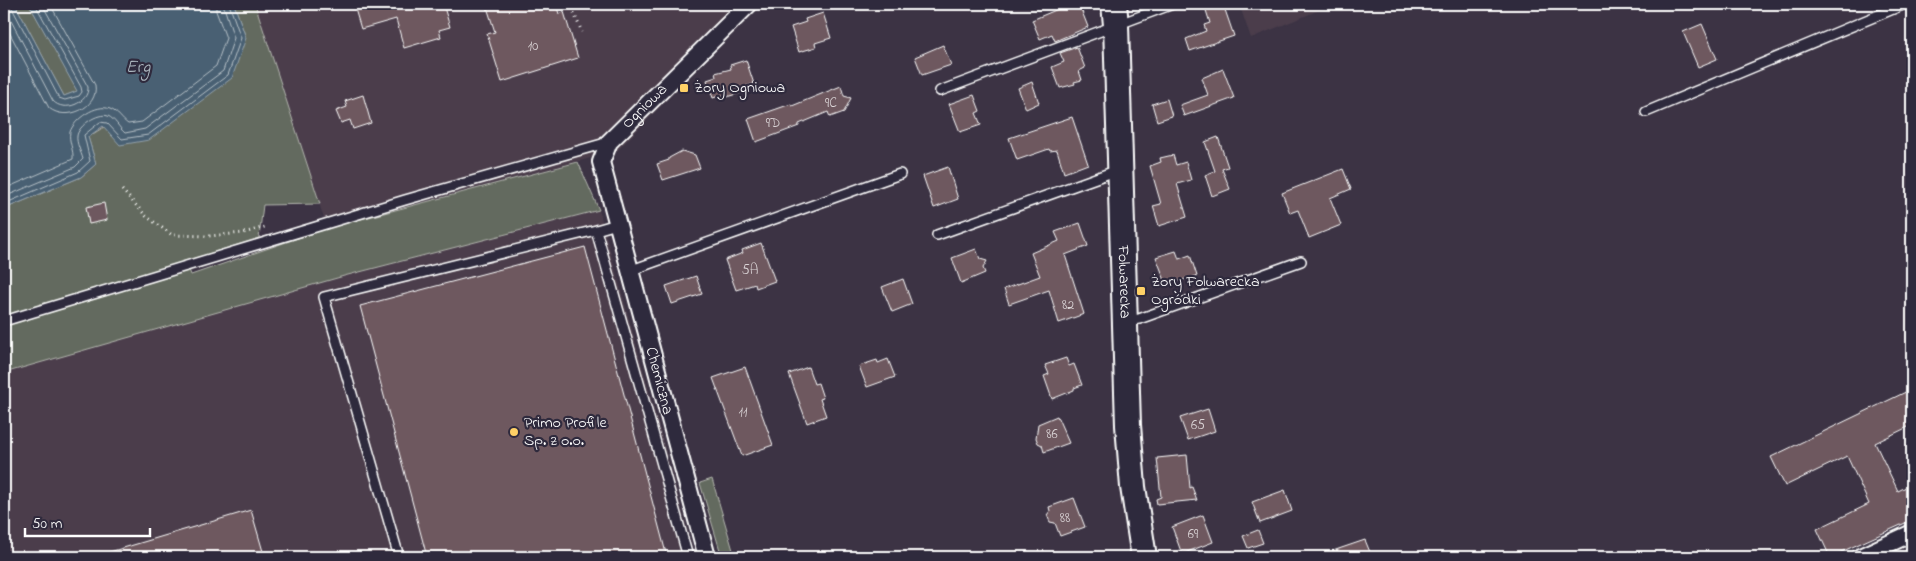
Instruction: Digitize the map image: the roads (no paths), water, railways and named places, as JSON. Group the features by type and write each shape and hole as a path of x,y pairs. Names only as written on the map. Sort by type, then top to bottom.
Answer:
{"street":[{"name":"Ogniowa","path":"611,204 601,162 609,142 749,4"},
{"name":"Folwarecka","path":"1115,14 1123,322 1128,425 1133,487 1144,557"},
{"name":"Chemiczna","path":"611,204 707,557"},
{"path":"1860,557 1912,533"}],"lane":[{"path":"940,91 1115,14 1173,4"},
{"path":"1646,112 1905,4"},
{"path":"4,321 405,200 609,142"},
{"path":"937,235 1120,169"},
{"path":"629,271 900,174"},
{"path":"399,557 324,298 617,224"},
{"path":"596,230 688,557"},
{"path":"1123,322 1139,319 1301,260"}],"water":[{"name":"Erg","path":"4,4 15,4 64,96 77,91 29,4 234,4 246,38 232,78 149,140 120,145 103,126 88,137 96,164 81,177 4,209"}],"place":[{"name":"Żory Ogniowa","path":"684,88"},
{"name":"Żory Folwarecka Ogródki","path":"1141,291"},
{"name":"Primo Profile Sp. z o.o.","path":"514,432"}]}
